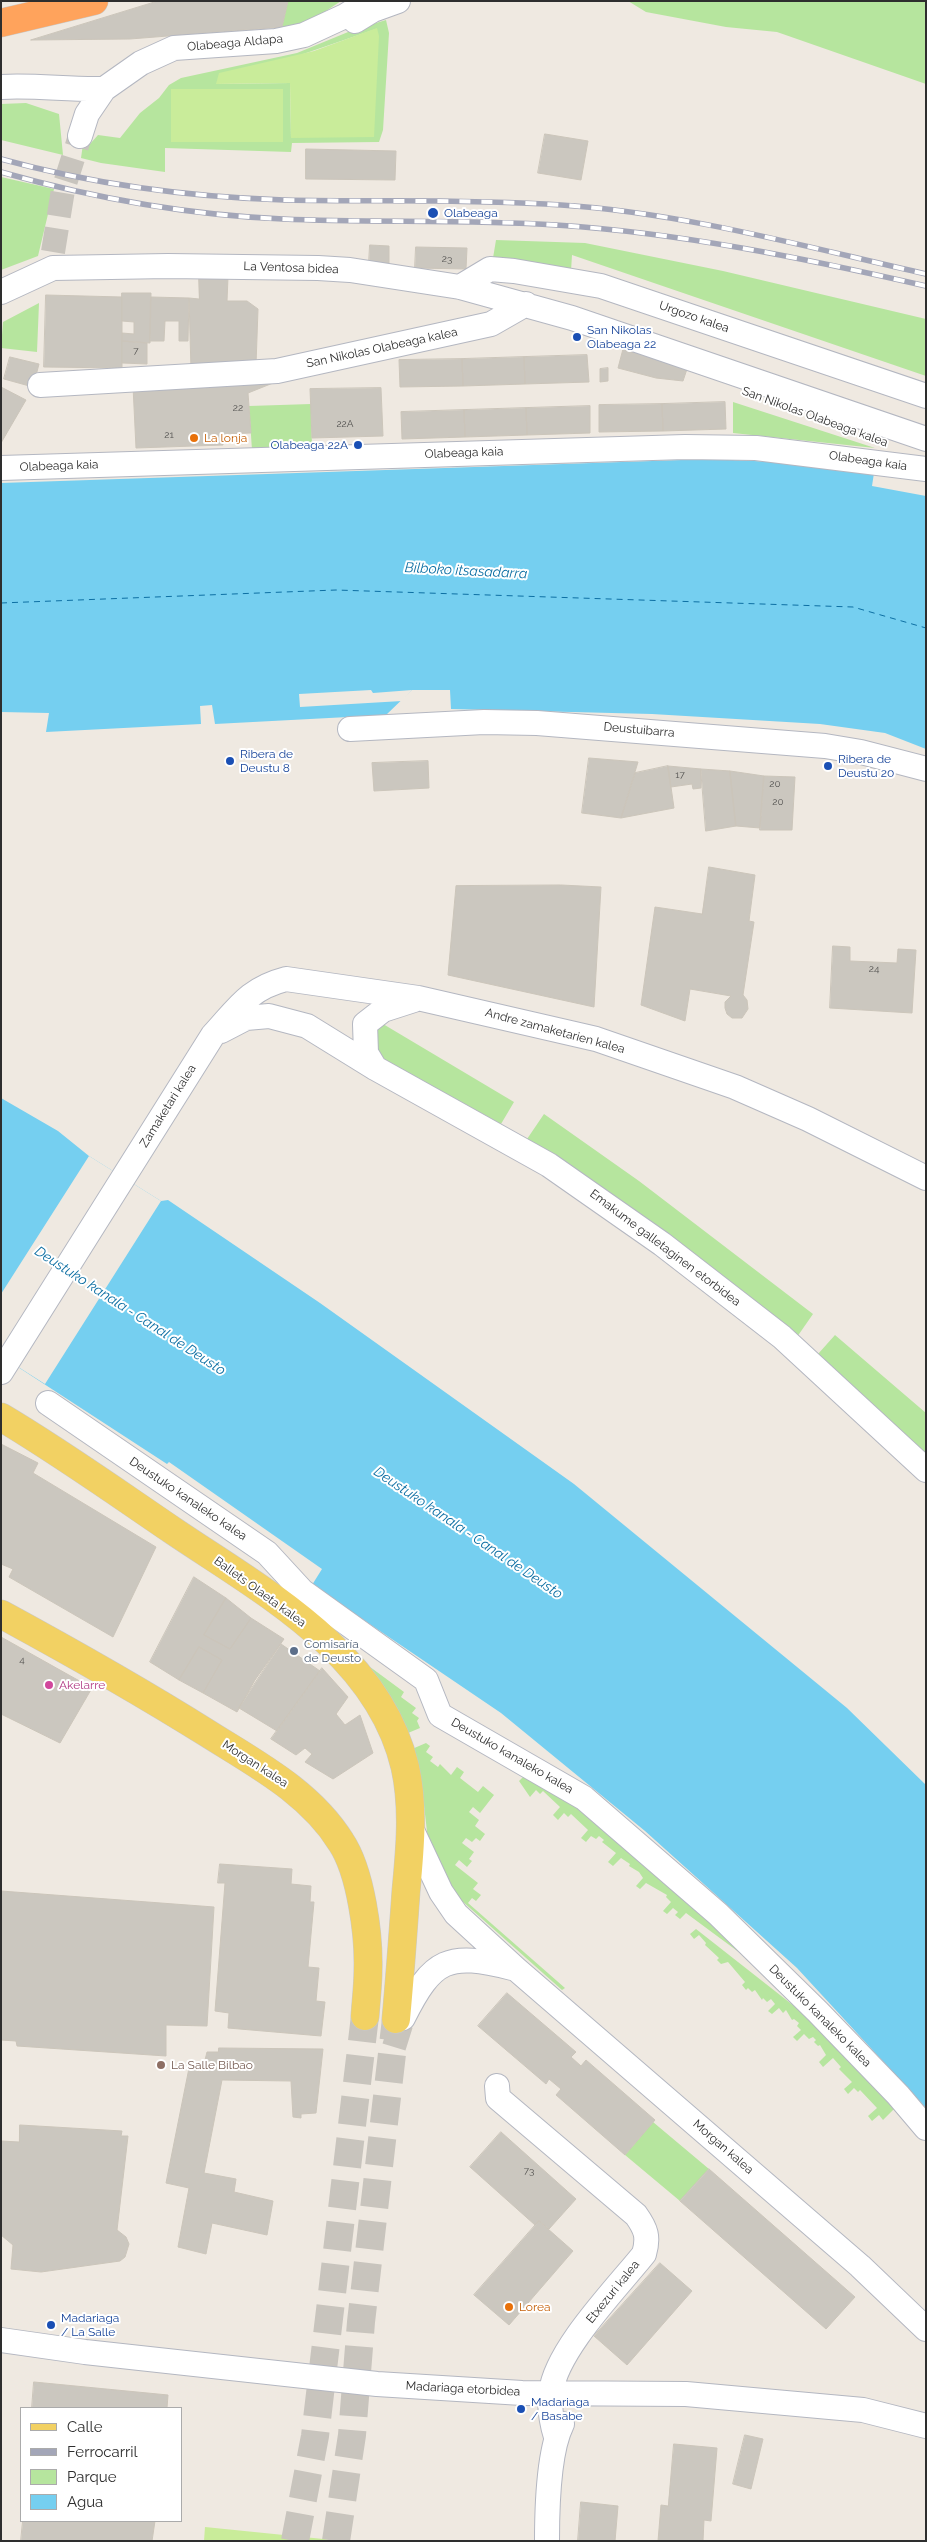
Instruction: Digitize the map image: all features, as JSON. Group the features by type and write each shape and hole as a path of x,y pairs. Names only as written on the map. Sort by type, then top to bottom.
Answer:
{"highway":[{"path":"1,23 94,1"}],"main road":[{"name":"Ballets Olaeta kalea","path":"1,1417 244,1579 302,1620 333,1648 377,1699 392,1729 405,1768 411,1828 403,1935"},
{"name":"Morgan kalea","path":"1,1614 119,1678 241,1754 293,1789 322,1815 342,1843 354,1874 366,1938 368,1970 364,2016"},
{"name":"Morgan kalea","path":"400,2018 403,1935"}],"street":[{"name":"Olabeaga Aldapa","path":"36,86 59,95 76,107 82,128 92,104 104,89 141,63 174,48 276,41 304,35 345,16 369,1"},
{"path":"127,72 134,82 158,67 182,59 275,51 305,45 344,28 374,10 398,1"},
{"path":"1,87 36,86 67,89 104,89"},
{"name":"La Ventosa bidea","path":"1,292 31,276 53,260 168,266 350,270 460,288 526,304"},
{"name":"Urgozo kalea","path":"460,288 490,269 514,271 601,286 926,396"},
{"name":"San Nikolas Olabeaga kalea","path":"40,384 277,371 491,324 526,304 709,364 926,439"},
{"name":"San Nikolas Olabeaga kalea","path":"709,364 734,388 917,453 926,462"},
{"name":"Olabeaga kaia","path":"1,468 685,447 756,448 926,468"},
{"name":"Deustuibarra","path":"350,729 484,722 587,726 825,746 861,752 926,768"},
{"name":"Andre zamaketarien kalea","path":"213,1035 250,994 264,984 286,979 418,998 596,1039 666,1062 735,1087 808,1119 926,1178"},
{"path":"375,1068 366,1054 365,1024 383,1010 418,998"},
{"name":"Emakume galletaginen etorbidea","path":"213,1035 246,1018 269,1016 307,1026 375,1068 550,1165 662,1244 782,1337 926,1470"},
{"name":"Zamaketari kalea","path":"5,1366 213,1035"},
{"name":"Deustuko kanaleko kalea","path":"48,1403 267,1553 302,1591 426,1680 440,1714 584,1798 725,1920 898,2095 926,2128"},
{"name":"Morgan kalea","path":"411,1828 440,1892 456,1914 516,1970 860,2266 926,2329"},
{"name":"Morgan kalea","path":"400,2018 418,1990 437,1967 457,1961 480,1960 516,1970"},
{"name":"Etxezuri kalea","path":"497,2086 498,2098 636,2215 646,2229 648,2242 644,2254 561,2360 551,2393 552,2424 556,2438"},
{"name":"Madariaga etorbidea","path":"1,2340 86,2352 377,2384 551,2393 686,2394 863,2410 926,2426"},
{"name":"Etxezuri kalea","path":"547,2541 550,2480 556,2438 568,2409 581,2393"}],"green space":[{"path":"288,1 341,1 311,21 282,27"},
{"path":"628,1 926,1 926,84 777,32 726,27 646,12"},
{"path":"386,20 389,33 383,130 379,142 292,143 291,152 165,148 165,172 101,163 81,158 83,144 90,144 98,135 120,138 140,113 159,98 169,85 181,78 297,53 353,30","holes":["376,29 291,138 290,83 216,84"]},
{"path":"377,28 379,36 374,137 291,138 290,83 216,84 219,73 314,51"},
{"path":"171,89 283,89 283,142 171,142"},
{"path":"26,103 59,114 63,155 1,140 1,104"},
{"path":"1,177 54,189 38,256 1,270"},
{"path":"496,240 585,243 723,271 926,319 926,376 572,255 571,271 493,258"},
{"path":"39,303 37,352 1,348 3,322"},
{"path":"733,402 875,448 733,433"},
{"path":"311,404 312,447 252,450 249,406"},
{"path":"378,1021 514,1102 501,1124 383,1059 371,1047"},
{"path":"544,1114 639,1181 813,1314 797,1337 525,1142"},
{"path":"835,1335 926,1413 926,1455 818,1354"},
{"path":"362,1661 404,1692 401,1697 416,1708 412,1713 419,1718 417,1721 420,1728 408,1733 400,1717"},
{"path":"426,1743 430,1746 426,1752 433,1757 430,1761 438,1767 440,1764 451,1775 457,1767 464,1772 460,1778 478,1792 483,1786 494,1795 480,1813 473,1807 469,1812 479,1820 475,1826 485,1834 480,1841 476,1838 472,1842 466,1838 462,1843 474,1852 469,1859 472,1861 467,1867 459,1860 455,1865 478,1883 473,1889 481,1895 476,1901 472,1898 468,1903 565,1988 562,1990 453,1893 428,1840 422,1788 412,1749"},
{"path":"525,1775 545,1781 631,1851 767,1973 686,1913 680,1919 675,1915 678,1912 673,1908 667,1914 663,1911 671,1902 666,1897 667,1895 646,1883 640,1889 636,1886 643,1878 639,1872 621,1858 613,1866 608,1862 616,1853 602,1842 604,1840 599,1836 596,1839 591,1836 586,1842 581,1838 588,1830 571,1814 568,1817 564,1813 558,1820 553,1815 560,1807 543,1791 540,1794 536,1790 530,1797 519,1781"},
{"path":"696,1929 808,2017 894,2109 883,2120 879,2115 872,2121 868,2116 877,2108 860,2090 858,2092 854,2088 848,2094 844,2089 852,2082 839,2069 841,2067 833,2058 823,2067 819,2062 826,2055 820,2045 818,2046 814,2042 816,2040 813,2037 809,2039 804,2034 797,2041 793,2037 801,2030 797,2026 799,2023 794,2019 792,2020 786,2010 783,2013 779,2008 772,2014 768,2011 775,2004 771,1999 767,2002 763,1998 762,2000 755,1990 752,1992 748,1988 746,1990 742,1985 745,1982 728,1962 721,1964 717,1960 719,1958 705,1945 706,1943 699,1935 694,1939 690,1934"},
{"path":"653,2122 709,2169 680,2201 625,2155"},
{"path":"205,2527 343,2541 204,2541"}],"water":[{"name":"Bilboko itsasadarra","path":"711,459 775,462 874,473 872,486 926,496 926,749 885,733 820,724 652,714 451,709 450,690 412,690 386,715 215,724 212,705 200,706 201,724 46,732 49,713 1,712 1,483"},
{"name":"Deustuko kanala - Canal de Deusto","path":"1,1098 58,1131 89,1156 161,1201 168,1200 320,1303 574,1484 847,1708 926,1785 926,2108 797,1968 645,1831 501,1713 312,1585 322,1569 169,1462 167,1464 1,1356"}],"pier":[{"path":"371,690 373,693 412,690 402,701 300,707 299,694"},
{"path":"89,1156 161,1201 45,1384 1,1356 1,1294"}],"building":[{"path":"158,1 288,1 282,27 130,39 31,40"},
{"path":"545,134 588,141 581,180 538,173"},
{"path":"306,149 396,151 395,180 306,179"},
{"path":"370,245 389,246 389,263 369,263"},
{"path":"416,247 467,248 466,269 415,268"},
{"path":"199,277 228,277 227,301 247,301 258,309 256,365 191,370 189,298 199,299"},
{"path":"122,293 151,293 150,343 122,341 122,333 134,334 134,322 122,321"},
{"path":"46,295 122,297 122,368 44,367"},
{"path":"151,297 189,298 188,341 179,341 179,321 165,321 164,341 150,341"},
{"path":"122,341 147,343 147,364 122,363"},
{"path":"634,347 688,366 683,381 656,378 618,368 623,349 632,352"},
{"path":"587,355 589,382 525,384 524,357"},
{"path":"10,357 39,364 33,387 4,379"},
{"path":"524,357 525,384 463,386 462,359"},
{"path":"462,359 463,386 400,387 399,360"},
{"path":"608,368 608,381 600,382 600,369"},
{"path":"273,383 248,393 251,433 223,434 223,445 136,448 133,386"},
{"path":"1,387 26,400 1,443"},
{"path":"381,388 383,436 312,438 310,389"},
{"path":"725,402 726,429 663,431 662,404"},
{"path":"662,404 663,431 599,432 599,405"},
{"path":"590,406 590,433 527,435 526,408"},
{"path":"526,408 527,435 465,437 464,410"},
{"path":"464,410 465,437 402,439 401,412"},
{"path":"589,758 638,762 621,818 582,813"},
{"path":"428,761 429,788 374,791 372,763"},
{"path":"668,766 674,808 621,818 635,773"},
{"path":"668,766 701,769 701,788 693,789 692,784 671,787"},
{"path":"701,769 730,771 736,826 706,831"},
{"path":"730,771 764,776 760,828 736,826"},
{"path":"764,776 795,777 792,830 760,830"},
{"path":"709,867 755,875 749,921 754,922 743,995 747,1000 748,1009 742,1018 732,1018 727,1014 725,1008 725,1002 731,996 690,989 685,1021 641,1005 655,907 702,914"},
{"path":"561,885 601,887 594,1007 448,975 456,886"},
{"path":"833,946 850,947 850,961 897,963 898,949 916,950 912,1013 830,1008"},
{"path":"1,1444 38,1463 33,1473 156,1547 113,1637 9,1577 13,1569 1,1564"},
{"path":"194,1577 226,1598 204,1635 230,1649 251,1618 284,1639 255,1680 237,1712 203,1693 222,1660 199,1647 179,1680 150,1662"},
{"path":"226,1598 251,1618 230,1649 204,1635"},
{"path":"1,1637 92,1688 60,1743 1,1714"},
{"path":"281,1644 320,1671 277,1731 239,1708"},
{"path":"199,1647 222,1660 203,1693 179,1680"},
{"path":"322,1668 348,1697 336,1714 345,1725 360,1715 373,1753 333,1779 305,1762 312,1754 305,1748 296,1755 271,1739"},
{"path":"220,1864 292,1869 291,1884 311,1886 310,1902 314,1902 308,1967 319,1968 316,2001 325,2002 321,2036 228,2028 229,2013 215,2011 225,1883 218,1883"},
{"path":"1,1891 214,1907 207,2026 166,2025 166,2056 17,2046 16,2041 1,2040"},
{"path":"507,1993 576,2052 571,2057 581,2066 586,2060 655,2120 625,2155 556,2095 561,2089 549,2079 546,2084 478,2026"},
{"path":"219,2048 323,2049 316,2113 301,2114 301,2118 293,2117 291,2081 222,2080 204,2173 236,2179 234,2192 273,2201 267,2235 212,2223 206,2254 178,2247 189,2188 166,2183 189,2068 202,2072 207,2052 218,2052"},
{"path":"20,2125 122,2131 121,2136 128,2136 117,2230 126,2237 129,2244 125,2257 120,2261 41,2272 11,2269 13,2245 1,2235 1,2141 19,2142"},
{"path":"501,2132 576,2199 549,2229 539,2221 535,2225 470,2167"},
{"path":"709,2169 855,2297 826,2329 680,2201"},
{"path":"539,2221 573,2251 509,2325 474,2295"},
{"path":"660,2263 692,2291 627,2365 594,2336"},
{"path":"34,2382 168,2395 167,2407 32,2407"},
{"path":"745,2435 763,2439 751,2489 733,2484"},
{"path":"674,2444 717,2448 711,2521 704,2520 703,2541 658,2541 661,2505 668,2506"},
{"path":"581,2502 618,2506 615,2541 578,2541"},
{"path":"23,2522 155,2522 152,2541 21,2541"}],"ferry route":[{"path":"1,603 336,590 853,607 926,628"}],"tunnel":[{"path":"53,252 63,190 80,136"},
{"path":"295,2541 315,2436 365,2016"},
{"path":"394,2047 403,2018"},
{"path":"336,2541 352,2435 361,2322 396,2019"}],"railway":[{"path":"1,159 70,176 141,188 212,196 284,200 492,202 607,209 653,215 745,232 926,274"},
{"path":"1,172 71,190 141,204 212,214 317,220 522,223 649,234 742,248 926,286"}],"place":[{"name":"Olabeaga","path":"433,213"},
{"name":"San Nikolas Olabeaga 22","path":"577,337"},
{"name":"La lonja","path":"194,438"},
{"name":"Olabeaga 22A","path":"358,445"},
{"name":"Ribera de Deustu 8","path":"230,761"},
{"name":"Ribera de Deustu 20","path":"828,766"},
{"name":"Comisaría de Deusto","path":"294,1651"},
{"name":"Akelarre","path":"49,1685"},
{"name":"La Salle Bilbao","path":"161,2065"},
{"name":"Lorea","path":"509,2307"},
{"name":"Madariaga / La Salle","path":"51,2325"},
{"name":"Madariaga / Basabe","path":"521,2409"}]}
